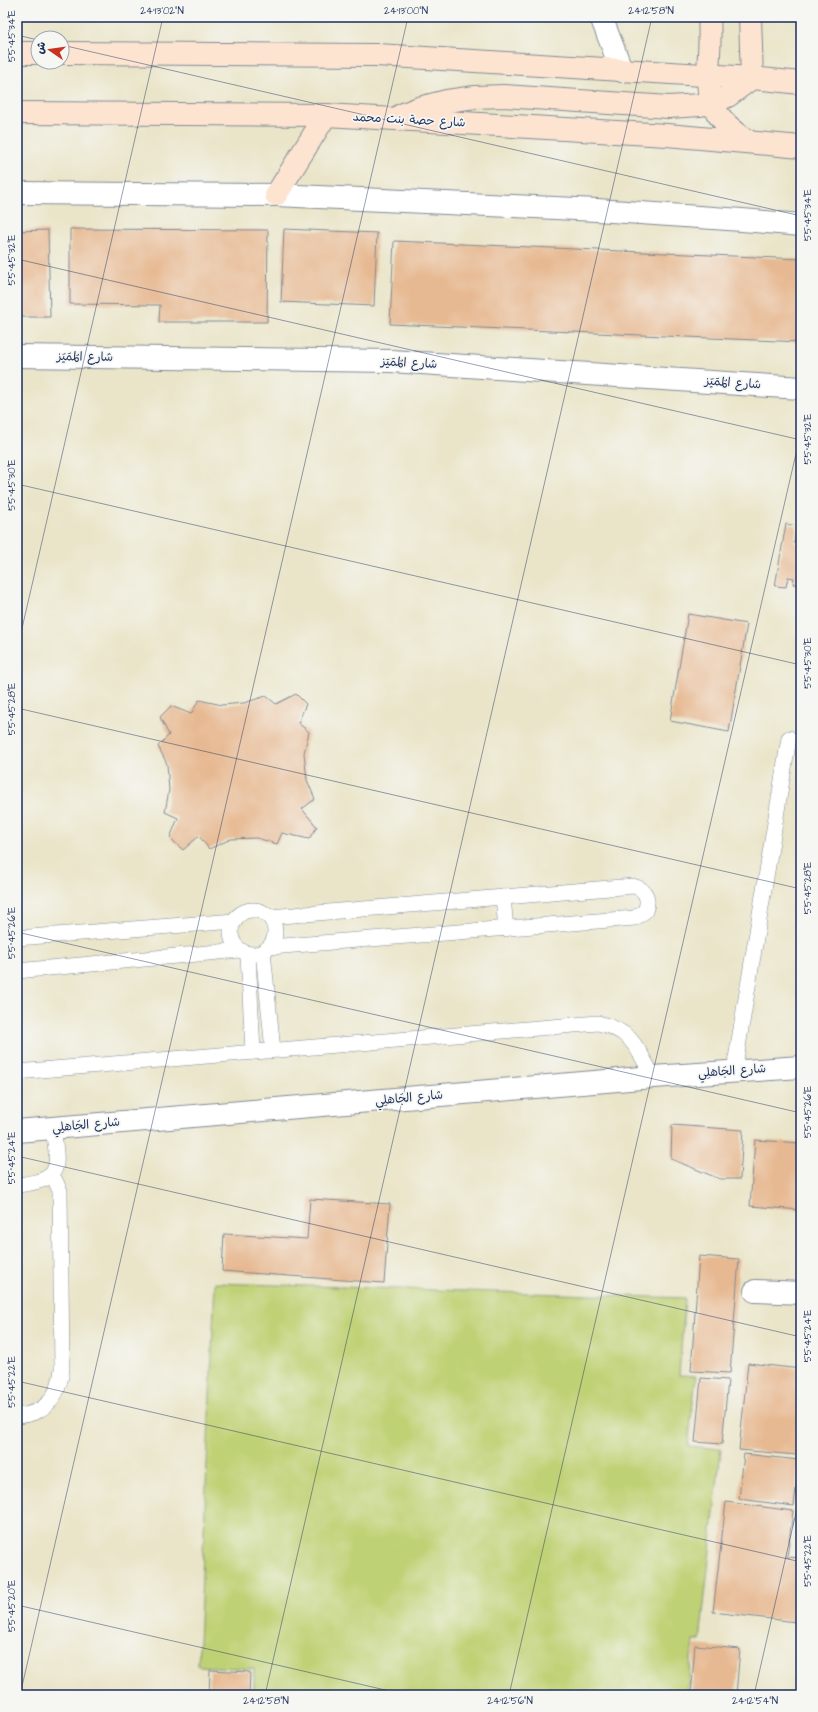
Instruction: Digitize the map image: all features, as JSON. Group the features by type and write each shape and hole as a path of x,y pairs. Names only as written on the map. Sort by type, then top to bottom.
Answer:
{"main road":[{"path":"709,17 710,29 708,76 711,102 718,115 727,126 751,142"},
{"path":"750,17 752,78"},
{"path":"17,53 30,53"},
{"path":"70,53 377,55 752,78 801,83"},
{"path":"392,119 447,100 475,97 504,96 669,107 700,105 728,96 752,78"},
{"name":"شارع حصة بنت محمد","path":"17,113 326,115 667,135 801,147"},
{"path":"276,195 326,115"}],"street":[{"path":"601,17 622,71"},
{"path":"17,193 276,195 597,210 801,225"},
{"name":"شارع المُمَيَز","path":"17,356 391,361 801,388"},
{"name":"شارع الجَاهلِي","path":"17,1131 653,1077 801,1067"},
{"path":"755,1291 801,1293"}],"lane":[{"path":"734,1071 789,738"},
{"path":"17,971 244,952 256,954 267,950 635,918 645,911 648,899 643,890 633,886 270,917"},
{"path":"503,897 506,929"},
{"path":"253,1052 244,952 235,944 232,937 232,928 234,921 240,915 247,911 255,910 263,912 270,917 274,924 274,940 267,950 273,1050"},
{"path":"17,938 234,921"},
{"path":"17,1072 598,1023 611,1026 623,1032 633,1041 653,1077"},
{"path":"17,1185 41,1182 50,1176 54,1171 57,1158 53,1128"},
{"path":"17,1416 36,1412 47,1404 56,1394 61,1382 60,1191 55,1180 50,1176"}],"green space":[{"path":"215,1283 685,1298 679,1375 696,1376 688,1446 721,1449 700,1641 693,1641 687,1695 254,1695 254,1669 198,1666"}],"building":[{"path":"70,229 268,230 267,322 159,322 160,305 70,304"},
{"path":"284,229 377,233 374,306 281,302"},
{"path":"48,230 50,317 17,317 17,231"},
{"path":"394,241 801,259 801,342 390,324"},
{"path":"786,524 797,526 794,543 801,544 801,585 793,584 794,578 788,577 786,587 775,586"},
{"path":"688,614 747,624 729,732 670,721"},
{"path":"296,694 306,704 298,723 309,732 304,753 307,780 315,799 302,809 317,827 309,839 282,833 277,844 257,838 231,839 209,849 199,836 183,850 170,838 178,818 165,812 169,790 167,764 158,746 169,735 160,717 171,706 191,714 199,700 222,705 244,703 266,696 276,704"},
{"path":"672,1125 743,1130 740,1179 720,1179 671,1159"},
{"path":"755,1140 801,1143 801,1210 750,1206"},
{"path":"310,1199 390,1204 384,1283 222,1271 224,1234 307,1239"},
{"path":"699,1256 739,1259 730,1373 691,1371"},
{"path":"748,1363 801,1369 801,1418 797,1455 739,1450"},
{"path":"701,1378 728,1380 722,1444 695,1442"},
{"path":"744,1454 799,1460 794,1506 739,1499"},
{"path":"726,1502 793,1511 787,1557 801,1558 801,1582 796,1622 713,1612"},
{"path":"695,1645 740,1649 736,1695 691,1695"},
{"path":"210,1670 250,1672 249,1695 209,1695"}]}
